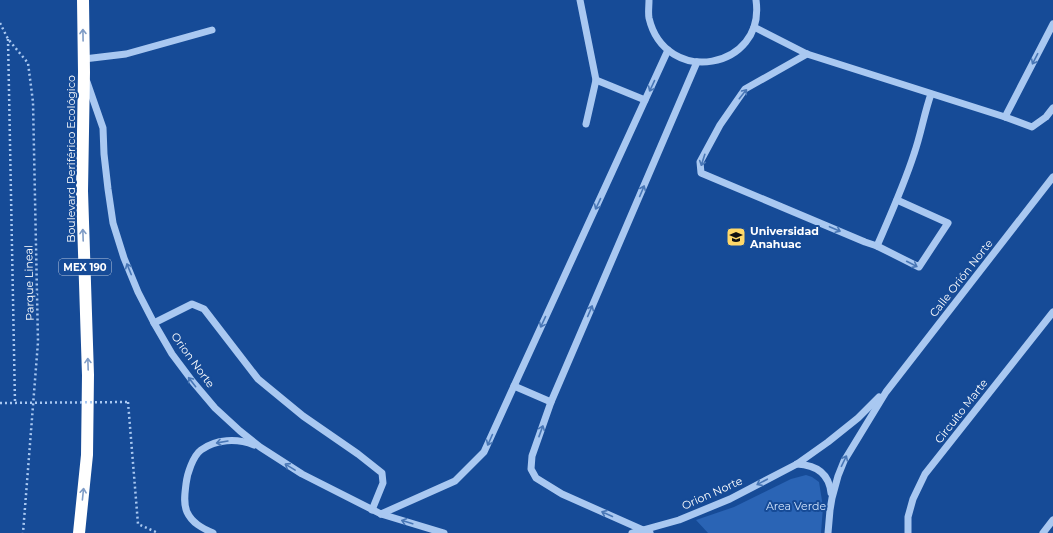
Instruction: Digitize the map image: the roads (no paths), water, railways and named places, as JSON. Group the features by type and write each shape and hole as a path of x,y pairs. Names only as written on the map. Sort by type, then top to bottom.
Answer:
{"highway":[{"name":"Boulevard Periférico Ecológico","path":"79,533 87,455 88,375 82,191 84,72 83,0"}],"street":[{"path":"580,0 596,80 586,124"},
{"path":"649,0 649,17 655,36 668,50 682,58 697,62 715,61 732,54 745,42 754,27 758,9 756,0"},
{"path":"1005,117 1053,24"},
{"path":"754,27 807,54 1032,127 1046,117 1053,108"},
{"path":"84,59 126,54 212,30"},
{"path":"381,514 455,481 484,452 668,50"},
{"path":"807,54 746,89 720,125 700,162 701,173 877,246 919,267 948,223 897,200"},
{"path":"650,533 562,494 536,478 531,469 532,456 551,402 697,62"},
{"name":"Orion Norte","path":"84,72 103,128 108,189 114,223 124,258 138,292 154,323 172,354 193,382 215,408 240,431 260,447 302,474 381,514 444,533"},
{"path":"596,80 645,100"},
{"path":"877,246 897,200 914,153 931,94"},
{"name":"Calle Orión Norte","path":"828,533 832,498 844,460 886,392 1053,177"},
{"path":"154,323 192,304 204,309 258,379 303,416 358,454 382,474 383,483 372,510"},
{"name":"Circuito Marte","path":"908,533 908,517 913,499 925,474 1053,312"},
{"path":"514,386 551,402"},
{"name":"Calle Orión Norte","path":"797,464 858,418 886,392"},
{"path":"213,533 202,528 196,523 187,511 185,502 186,480 195,458 200,451 220,441 233,440 247,442 260,447"},
{"path":"797,464 808,465 818,469 826,477 831,487 832,498"},
{"name":"Orion Norte","path":"632,533 679,520 730,499 797,464"},
{"path":"1043,533 1053,520"}],"place":[{"name":"Universidad Anahuac","path":"736,237"}],"park label":[{"name":"Area Verde","path":"796,506"}]}
